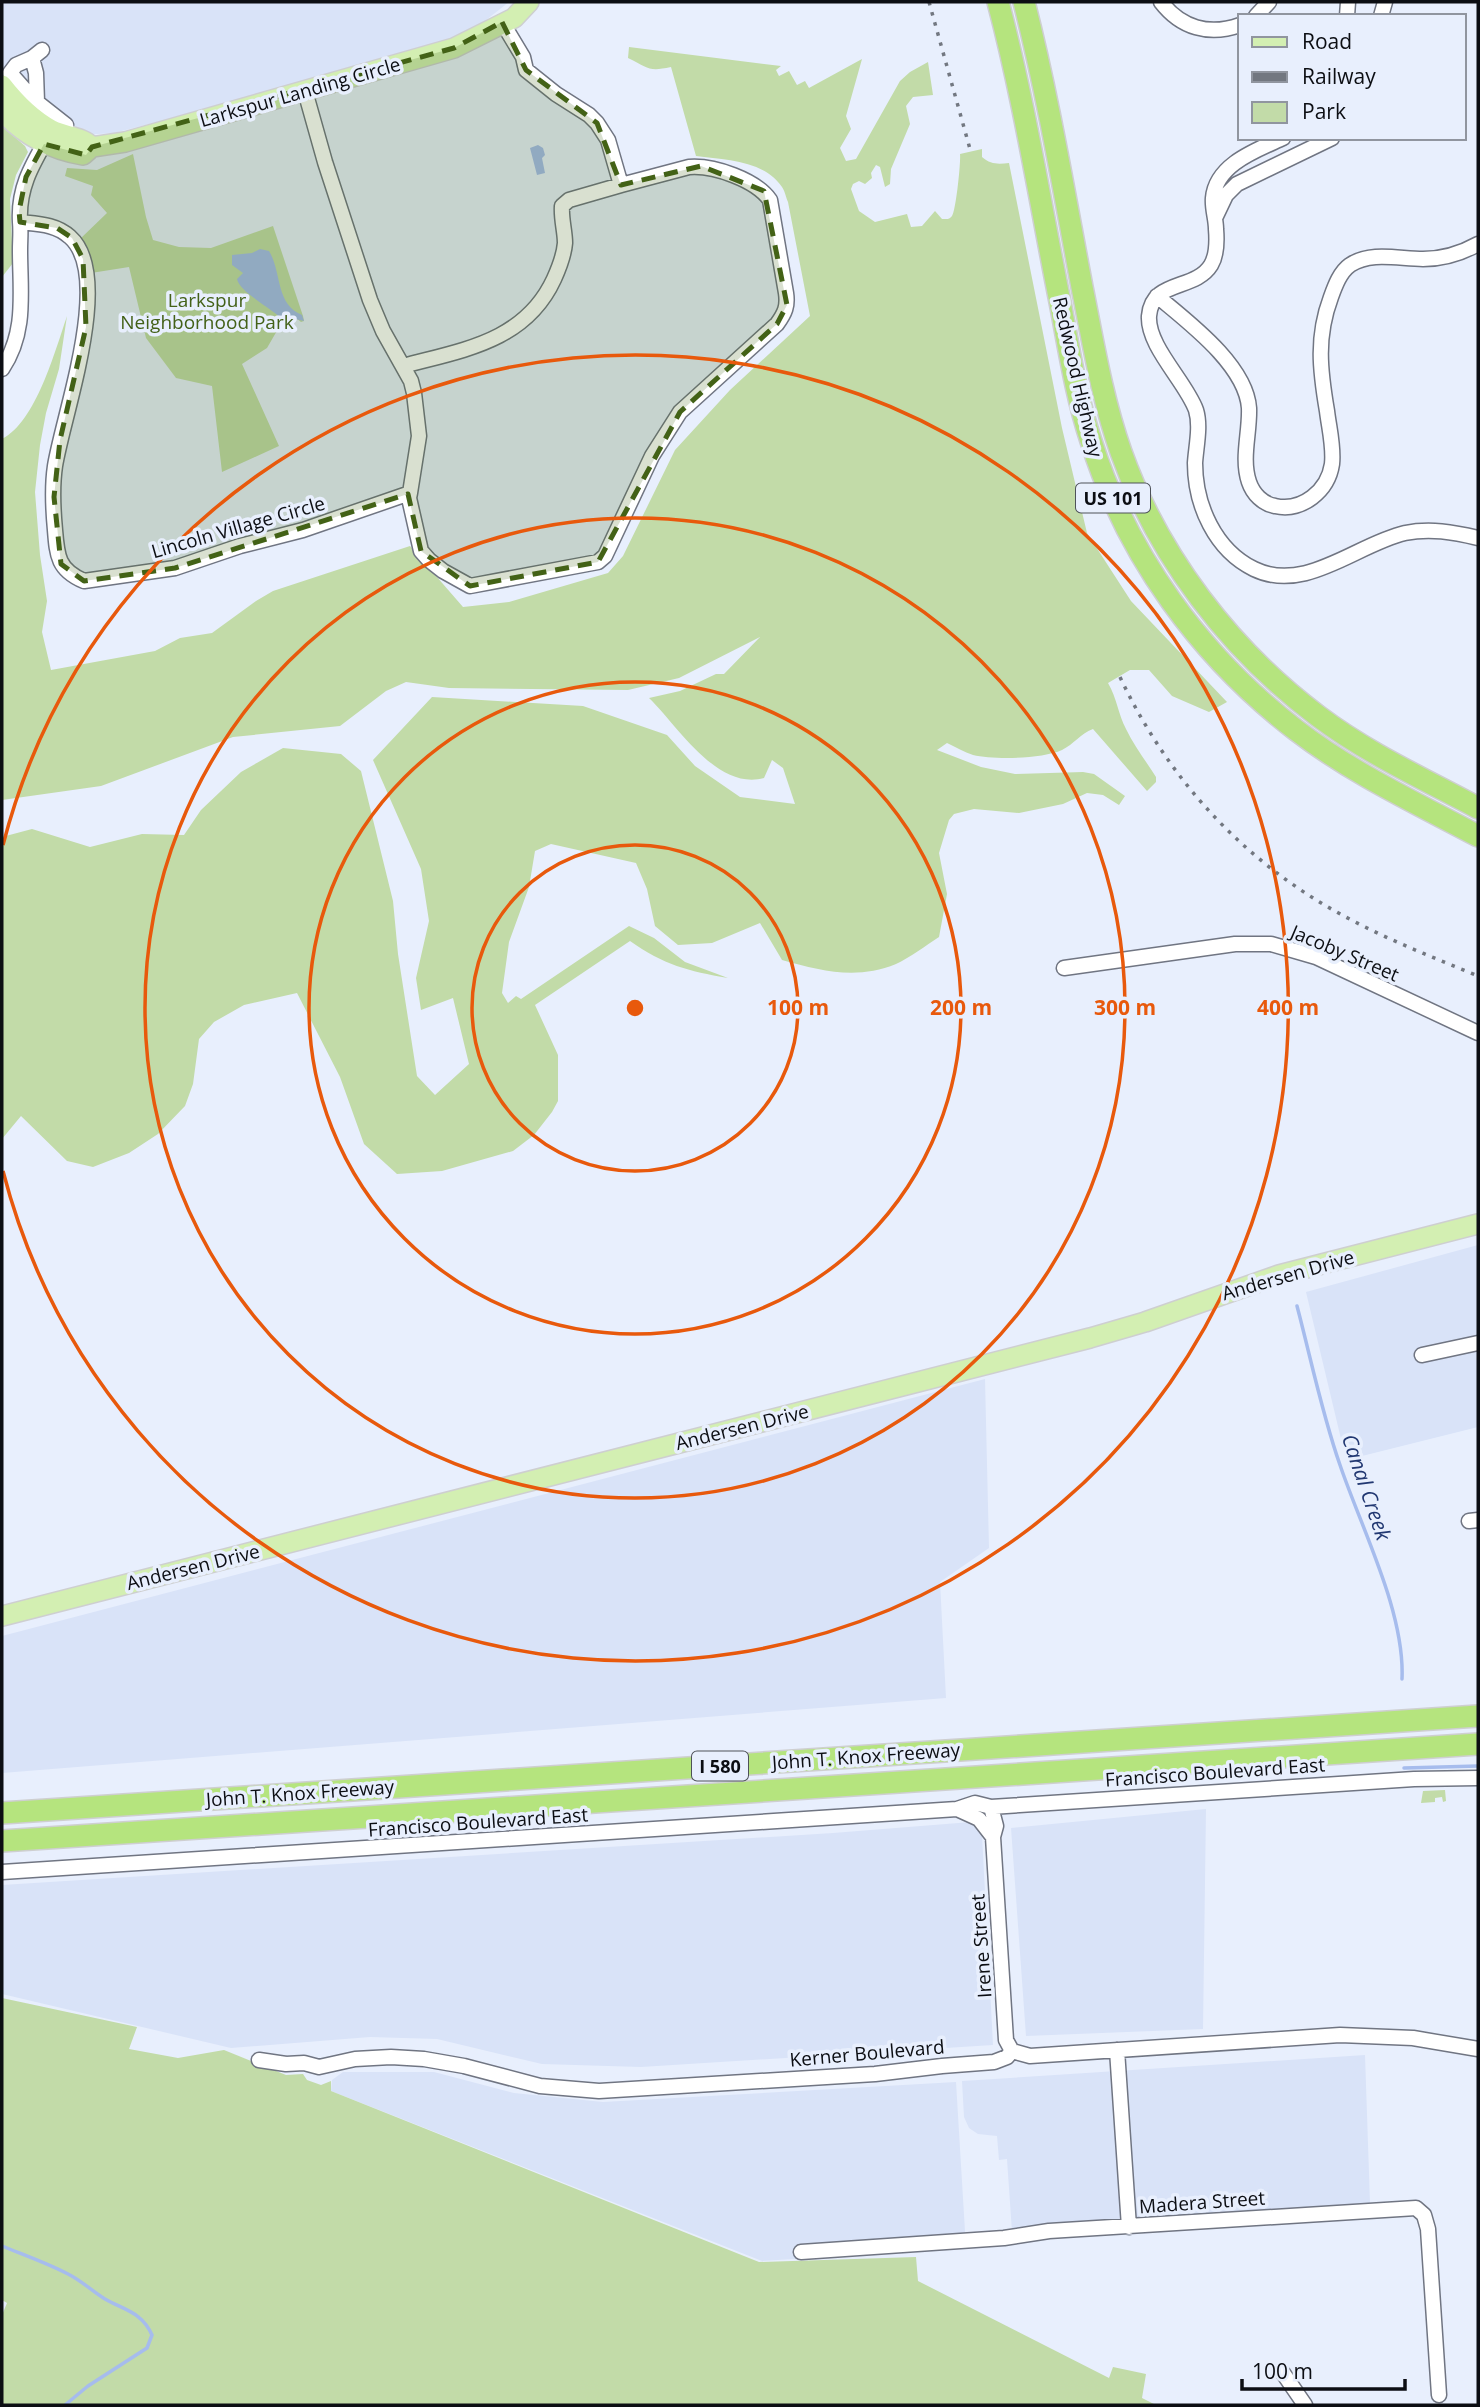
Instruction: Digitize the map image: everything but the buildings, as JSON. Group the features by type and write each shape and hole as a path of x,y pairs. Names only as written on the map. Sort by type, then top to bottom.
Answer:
{"highway":[{"name":"Redwood Highway","path":"998,2 1019,93 1084,419 1104,476 1139,551 1165,593 1209,650 1278,716 1357,772 1478,836"},
{"name":"Redwood Highway","path":"1024,2 1107,409 1131,477 1163,541 1188,580 1231,636 1299,701 1376,754 1478,808"},
{"name":"John T. Knox Freeway","path":"2,1813 1438,1719 1478,1714"},
{"path":"1337,1753 1478,1744"},
{"name":"John T. Knox Freeway","path":"2,1841 1337,1753"},
{"path":"1337,1753 1478,1757"}],"main road":[{"name":"Larkspur Landing Circle","path":"502,23 515,2"},
{"name":"Larkspur Landing Circle","path":"2,85 29,115 83,155 92,147 125,142 454,48 514,18 530,2"},
{"name":"Larkspur Landing Circle","path":"2,111 23,130 53,134"},
{"name":"Andersen Drive","path":"2,1616 1111,1332 1270,1278 1478,1224"}],"street":[{"path":"1161,2 1174,16 1197,28 1214,31 1238,25"},
{"path":"502,23 523,57 526,70 597,122 608,140 621,185"},
{"path":"2,369 10,357 21,320 23,296 20,202 23,186 53,134 66,125 37,102 10,73 16,65 37,54 37,102"},
{"path":"305,91 325,163 370,300 414,393 419,436 409,498 421,551 443,571 470,586 598,562 605,556 652,456 680,412 784,315 788,305 770,200 756,185 701,166 569,200 562,206 561,221 565,243 559,268 550,289 521,322 472,349 403,366"},
{"path":"1279,140 1242,158 1224,174 1214,194 1216,250 1209,268 1199,276 1173,286 1157,296 1149,314 1151,331 1189,393 1197,415 1197,488 1213,530 1239,560 1264,573 1290,576 1321,569 1362,549 1403,534 1433,530 1478,538"},
{"path":"1216,216 1226,195 1237,184 1328,140"},
{"name":"Lincoln Village Circle","path":"20,222 57,228 72,238 83,259 86,279 83,352 68,404 55,468 54,524 57,552 61,565 71,576 84,581 175,568 240,546 303,530 410,494"},
{"path":"1157,296 1209,340 1241,385 1249,409 1246,473 1250,486 1264,502 1274,506 1297,506 1323,487 1332,462 1322,374 1321,331 1325,313 1342,273 1350,265 1375,257 1452,256 1478,244"},
{"name":"Jacoby Street","path":"1064,968 1235,944 1271,944 1315,957 1478,1033"},
{"path":"1422,1355 1478,1343"},
{"name":"Francisco Boulevard East","path":"2,1872 957,1809 975,1803 991,1807 1404,1779 1478,1778"},
{"name":"Irene Street","path":"991,1807 996,1826 993,1837 1006,2040 1012,2051"},
{"name":"Francisco Boulevard East","path":"957,1809 979,1819 993,1837"},
{"name":"Kerner Boulevard","path":"259,2060 286,2064 304,2063 319,2067 355,2059 424,2059 464,2066 540,2086 599,2091 875,2074 994,2062 1007,2057 1012,2051 1030,2056 1340,2035 1413,2038 1478,2049"},
{"path":"1117,2050 1129,2227"},
{"name":"Madera Street","path":"801,2252 1004,2238 1049,2231 1416,2208 1424,2215 1429,2228 1439,2395"},
{"path":"1283,2372 1305,2405"}],"highlighted area":[{"path":"502,22 526,70 597,123 621,185 701,166 764,191 787,305 777,324 680,412 598,562 470,586 421,551 408,494 175,568 84,581 61,564 54,497 60,440 86,327 83,259 72,238 57,228 20,222 19,211 26,177 44,144 86,155 92,147 454,48"}],"shaded area":[{"path":"2,2 509,2 481,24 450,39 184,115 114,133 82,135 10,85 2,71"},
{"path":"1478,1245 1478,1427 1346,1460 1306,1292"},
{"path":"985,1379 989,1548 940,1582 946,1698 2,1773 2,1636"},
{"path":"1206,1809 1203,2029 1026,2036 1011,1828"},
{"path":"971,1822 982,1835 993,2045 641,2067 542,2064 437,2039 370,2037 231,2048 2,1994 2,1885"},
{"path":"1365,2055 1370,2203 1012,2232 1007,2159 999,2160 997,2136 978,2134 969,2128 964,2117 962,2081"},
{"path":"343,2072 434,2072 514,2093 603,2102 956,2082 966,2248 762,2261 331,2091 332,2080"}],"green space":[{"path":"629,47 781,66 776,70 779,76 789,71 797,85 805,81 809,88 862,59 846,116 851,129 840,148 846,161 856,159 900,81 928,62 933,95 913,97 906,106 910,124 891,169 890,184 885,187 880,167 876,165 871,173 872,178 865,184 859,181 853,184 851,189 859,211 875,222 907,214 911,227 922,226 935,211 942,219 949,219 955,205 960,154 982,149 982,157 989,161 1009,163 1062,428 1087,533 1131,601 1227,702 1209,712 1172,696 1149,670 1130,670 1108,683 1129,735 1156,777 1156,782 1147,791 1093,729 1062,750 1043,755 1018,758 982,757 947,743 937,750 981,767 1015,774 1094,774 1125,796 1119,805 1103,795 1087,793 1063,804 1019,813 974,809 954,814 949,820 939,853 947,894 939,937 902,961 882,969 839,972 782,960 760,923 712,943 678,945 655,926 647,889 636,863 551,844 535,851 529,887 509,942 502,993 508,1003 516,996 521,999 629,926 654,938 685,962 728,978 677,966 630,941 535,1005 558,1055 558,1101 534,1135 513,1151 442,1171 397,1174 364,1144 340,1077 297,993 244,1005 214,1022 199,1039 193,1084 185,1106 158,1134 129,1153 93,1167 67,1161 21,1116 2,1139 2,837 32,829 90,847 142,834 184,835 201,810 241,772 283,748 341,754 361,771 393,901 398,954 417,1076 435,1095 469,1064 453,998 421,1010 416,978 429,921 421,869 373,760 432,697 583,706 667,735 695,766 740,797 795,804 783,768 772,760 764,778 747,779 730,775 700,753 649,698 680,691 716,674 724,674 760,637 679,678 628,690 449,688 406,682 386,691 340,726 233,737 101,786 2,800 2,439 25,418 34,402 67,316 59,369 40,445 35,492 47,601 42,632 51,670 155,651 180,638 212,633 273,591 410,546 463,607 509,602 608,573 623,556 675,450 730,390 810,316 788,202 782,187 765,171 755,166 696,156 671,67 645,67 628,58"},
{"path":"2,126 25,146 28,152 16,175 10,199 13,263 2,277"},
{"name":"Larkspur Neighborhood Park","path":"133,154 153,240 179,247 211,248 273,226 303,316 304,321 301,322 296,318 289,319 288,323 278,329 267,348 242,364 279,446 222,472 212,386 176,378 146,338 129,267 91,273 89,256 80,239 107,213 91,195 93,186 65,176 67,168 97,170"},
{"path":"1445,1790 1446,1801 1443,1802 1442,1797 1435,1798 1435,1802 1421,1803 1423,1791"},
{"path":"2,1998 137,2027 129,2049 178,2058 224,2050 286,2075 303,2074 307,2080 321,2085 331,2081 331,2091 759,2262 916,2257 918,2281 1109,2378 1113,2367 1146,2374 1142,2398 1156,2405 2,2405 2,2315 7,2303 2,2300"}],"water":[{"path":"538,145 543,148 545,155 542,158 545,173 537,175 530,148"},
{"path":"260,249 269,251 287,303 302,315 304,321 291,318 286,323 239,284 237,279 243,273 232,265 232,255 252,253"}],"waterway":[{"name":"Canal Creek","path":"1297,1306 1334,1446 1390,1599 1397,1626 1402,1679"},
{"name":"Canal Creek","path":"1404,1768 1478,1766"},
{"path":"2,2246 73,2277 105,2299 132,2312 143,2321 152,2335 147,2348 88,2386 65,2405"}],"railway":[{"path":"929,2 970,149"},
{"path":"1120,677 1161,750 1185,783 1241,843 1272,869 1306,893 1359,924 1478,976"}]}
